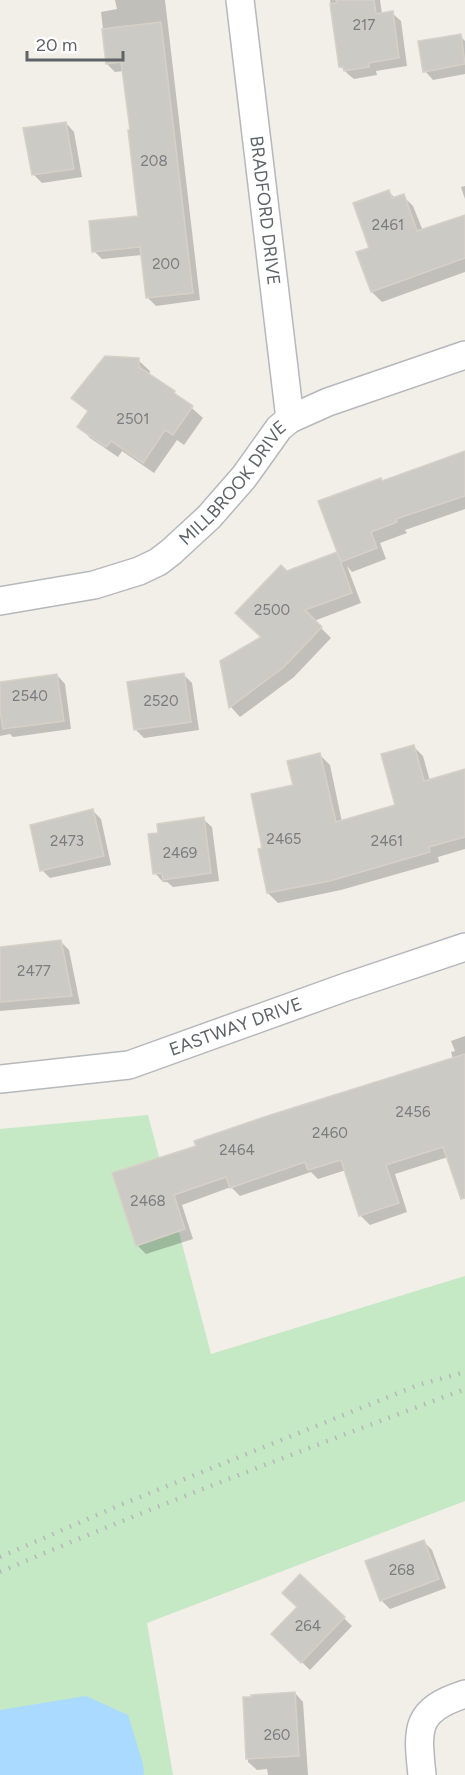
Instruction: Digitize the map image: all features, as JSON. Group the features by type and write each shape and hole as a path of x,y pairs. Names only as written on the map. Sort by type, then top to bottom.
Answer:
{"street":[{"name":"BRADFORD DRIVE","path":"240,0 290,419"},
{"name":"MILLBROOK DRIVE","path":"0,601 94,585 139,571 158,562 208,517 244,477 279,428 290,419 328,402 465,355"},
{"name":"EASTWAY DRIVE","path":"0,1079 129,1065 465,947"},
{"path":"422,1775 420,1736 426,1715 433,1708 465,1694"}],"green space":[{"path":"148,1115 211,1354 465,1276 465,1501 147,1623 173,1775 0,1775 0,1129"}],"water":[{"path":"86,1696 128,1715 143,1764 144,1775 0,1775 0,1710"}],"building":[{"path":"336,0 374,0 376,14 393,11 399,58 369,63 369,67 344,71 343,67 339,67 330,4 337,3"},
{"path":"161,22 193,293 146,298 140,247 92,252 89,221 138,216 121,62 106,64 102,29"},
{"path":"461,34 465,64 423,72 418,41"},
{"path":"66,122 74,169 32,175 23,128"},
{"path":"389,190 392,198 404,194 417,231 465,215 465,258 371,292 356,252 369,248 353,203"},
{"path":"105,356 139,358 139,367 193,406 173,435 165,430 143,463 111,441 106,447 77,427 88,411 71,398"},
{"path":"465,451 465,496 396,519 397,522 371,532 377,548 341,562 318,501"},
{"path":"337,552 352,593 305,610 322,627 284,667 229,708 220,661 261,637 235,613 281,565 287,571"},
{"path":"184,673 191,722 134,730 127,682"},
{"path":"57,674 64,721 3,729 0,711 0,682"},
{"path":"414,745 424,781 465,769 465,837 429,847 430,852 330,881 267,893 258,849 262,848 251,794 293,785 287,761 320,753 336,822 395,805 381,754"},
{"path":"93,809 104,856 40,871 30,825"},
{"path":"204,817 211,873 163,880 162,873 153,874 148,834 158,833 157,824"},
{"path":"61,940 72,996 0,1002 0,947"},
{"path":"465,1054 465,1198 461,1199 443,1147 386,1165 399,1203 359,1216 341,1160 308,1170 305,1162 230,1188 226,1177 174,1195 185,1229 136,1246 112,1173 196,1146 194,1141 264,1117"},
{"path":"424,1540 439,1579 380,1601 365,1561"},
{"path":"300,1574 345,1617 301,1663 271,1634 297,1607 282,1593"},
{"path":"295,1692 299,1756 246,1759 243,1697"}],"railway":[{"path":"0,1557 120,1505 418,1385 465,1372"},
{"path":"0,1572 173,1501 465,1389"}]}
